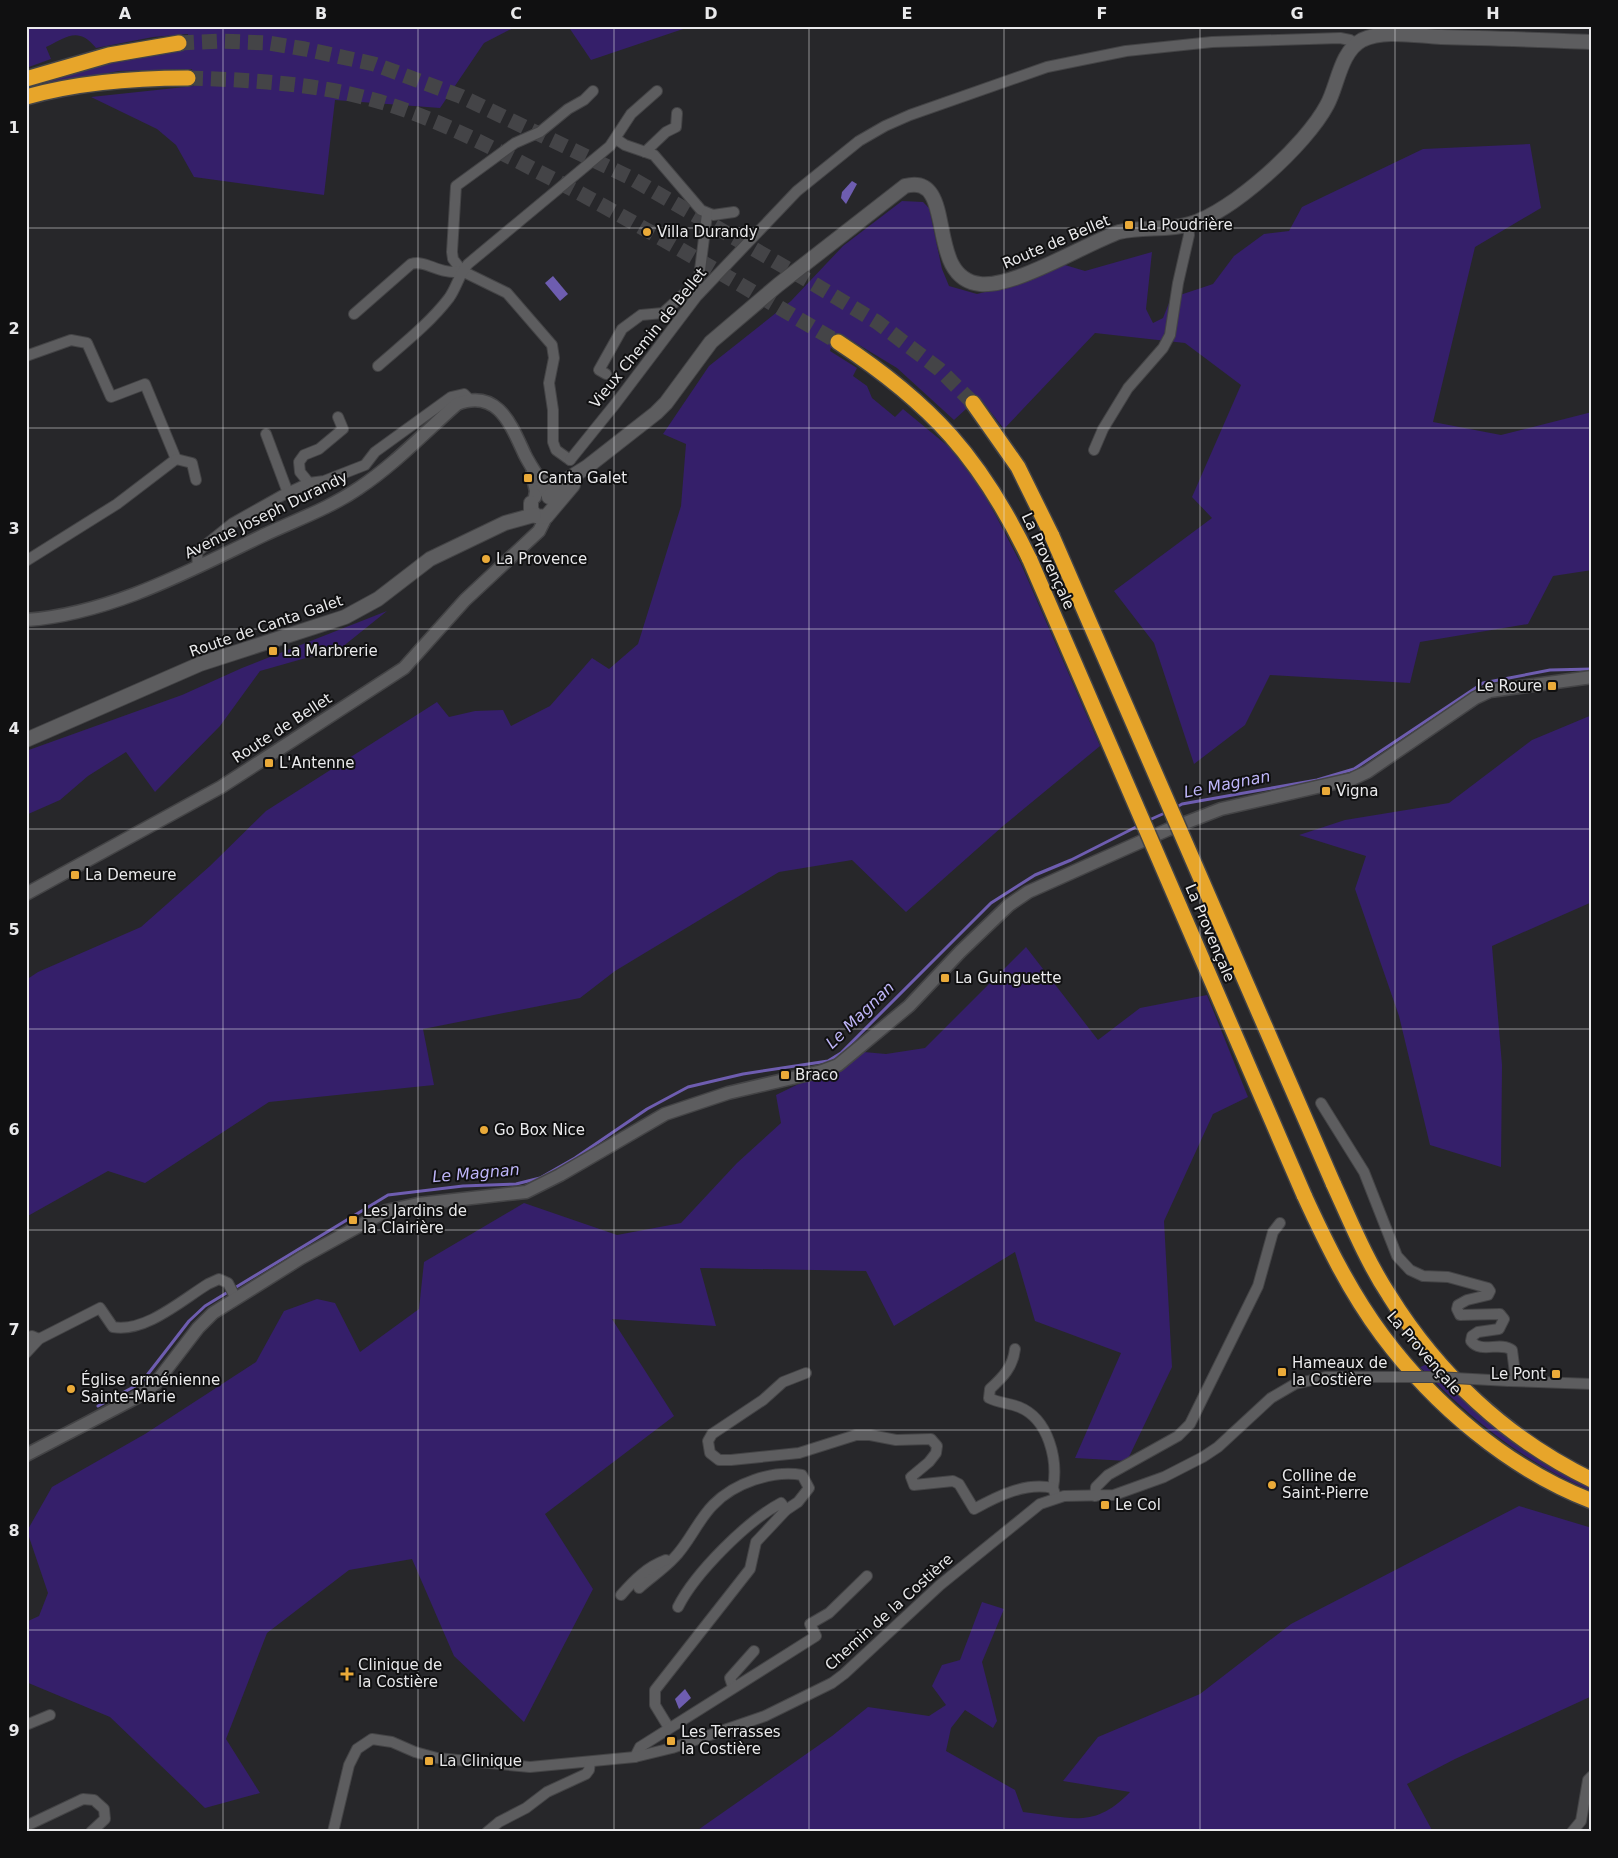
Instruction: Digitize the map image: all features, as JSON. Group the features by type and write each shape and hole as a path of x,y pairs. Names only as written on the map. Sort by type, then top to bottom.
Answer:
{"highway":[{"path":"26,79 109,55 179,43"},
{"path":"26,97 110,80 188,78"},
{"name":"La Provençale","path":"838,342 899,385 921,404 957,441 992,489 1030,560 1304,1195 1338,1265 1381,1334 1435,1395 1462,1420 1517,1461 1553,1483 1592,1501"},
{"name":"La Provençale","path":"973,402 1018,467 1052,536 1333,1182 1388,1294 1408,1325 1440,1366 1466,1392 1524,1441 1592,1480"}],"main road":[{"path":"1356,44 1368,38 1415,31 1592,42"},
{"name":"Route de Bellet","path":"587,467 661,408 711,342 778,285 905,186 917,184 930,190 936,202 944,248 951,262 960,275 971,282 980,284 1005,282 1119,232 1136,228 1188,225 1221,210 1298,146 1320,118 1334,91 1344,63 1356,44"},
{"path":"541,480 554,484 568,479 587,467"},
{"path":"541,506 587,467"},
{"path":"541,506 568,479"},
{"name":"Route de Canta Galet","path":"26,740 200,664 326,625 353,613 378,599 430,559 541,506"}],"street":[{"name":"Vieux Chemin de Bellet","path":"570,460 704,289 797,191 859,141 885,126 910,115 1047,67 1131,50 1249,40 1340,38 1350,40 1356,44"},
{"path":"568,479 570,460 554,451 553,410 549,383 554,358 552,345 507,293 462,271 453,258 456,186 515,143 540,132 568,108 584,100 594,91"},
{"path":"354,314 411,264 417,262 451,274 462,271 610,146 631,114 657,91"},
{"path":"645,152 666,132 676,127 677,113"},
{"path":"616,139 658,160 701,210 707,214 734,212"},
{"path":"606,374 599,370 622,329 641,315 666,311 696,283 699,278 707,214"},
{"path":"1094,450 1103,429 1128,388 1163,348 1170,335 1188,235 1188,225"},
{"path":"378,366 438,312 459,282 462,271"},
{"path":"26,356 71,340 87,343 111,397 145,384 176,459"},
{"path":"198,567 196,557 202,548 233,523 308,483 324,481 365,465 375,452 451,397 464,394 470,400 490,404 504,414 526,457 541,480 541,506"},
{"name":"Avenue Joseph Durandy","path":"26,620 59,617 92,609 198,567 342,499 372,479 456,404 470,400"},
{"path":"308,483 300,472 298,462 304,454 319,449 343,429 338,416"},
{"path":"266,434 288,493"},
{"path":"526,457 541,506"},
{"path":"176,459 192,464 196,480"},
{"path":"26,560 118,504 176,459"},
{"name":"Route de Bellet","path":"26,894 221,787 404,668 465,600 539,532 541,506"},
{"path":"26,1455 137,1397 155,1384 205,1320 233,1292 309,1254 386,1211 418,1204 526,1192 560,1175 665,1114 728,1093 822,1072 838,1065 909,1006 960,952 1009,905 1028,892 1221,809 1352,779 1367,772 1475,698 1490,691 1592,677"},
{"path":"1321,1103 1364,1172 1398,1256 1410,1270 1423,1276 1448,1277 1488,1288 1490,1291 1488,1295 1467,1300 1458,1305 1457,1309 1460,1315 1500,1314 1504,1319 1499,1329 1478,1332 1472,1336 1470,1341 1479,1347 1508,1347 1512,1350 1512,1381 1592,1384"},
{"path":"1094,1496 1096,1487 1108,1475 1178,1436 1190,1424 1258,1286 1273,1232 1280,1223"},
{"path":"26,1353 39,1339 100,1308 113,1327 123,1329 142,1325 219,1279 233,1292"},
{"path":"26,1338 32,1336 39,1339"},
{"path":"1015,1349 1014,1359 1005,1375 988,1394 989,1398 1019,1407 1034,1415 1044,1430 1053,1452 1055,1462 1054,1493"},
{"path":"806,1373 783,1382 763,1400 712,1434 708,1441 710,1452 720,1460 799,1453 856,1435 870,1435 896,1440 932,1439 937,1446 936,1453 911,1477 914,1485 952,1481 959,1484 974,1509 996,1497 1015,1491 1044,1486 1054,1493"},
{"name":"Chemin de la Costière","path":"333,1832 348,1766 357,1748 372,1739 392,1742 431,1757 537,1767 635,1757 672,1748 765,1716 832,1683 844,1674 940,1585 1054,1493 1094,1496 1114,1495 1134,1489 1203,1457 1224,1442 1271,1398 1295,1384 1325,1377 1436,1377 1512,1381"},
{"path":"639,1588 674,1558 714,1504 742,1485 763,1477 786,1472 802,1476 809,1488 798,1502 786,1510 756,1542 750,1569 655,1690 655,1705 669,1728"},
{"path":"678,1607 686,1592 730,1543 770,1509 781,1503 786,1510"},
{"path":"622,1595 635,1579 650,1567 664,1560 674,1558"},
{"path":"635,1757 637,1749 816,1636 810,1624 829,1613 867,1576"},
{"path":"733,1687 730,1678 754,1651"},
{"path":"26,1725 50,1714"},
{"path":"487,1832 499,1822 526,1808 547,1792 586,1774 589,1770 590,1762"},
{"path":"1572,1832 1581,1821 1588,1780 1592,1776"},
{"path":"26,1826 83,1799 94,1800 104,1809 105,1819 91,1832"}],"shaded area":[{"path":"26,26 517,26 484,43 440,108 335,100 324,195 194,177 176,145 157,129 91,97 194,86 192,69 119,71 46,84 45,80 142,55 189,48 188,34 153,37 96,48 84,37 78,35 66,37 46,47 51,59 26,68"},
{"path":"568,26 692,26 591,60"},
{"path":"1530,144 1541,208 1475,247 1433,422 1501,435 1592,412 1592,570 1553,576 1528,624 1420,642 1410,683 1270,675 1245,725 1194,764 1154,643 1114,591 1212,518 1192,497 1241,385 1185,343 1095,333 1004,429 978,396 966,402 966,409 954,420 897,368 841,334 833,341 830,351 857,368 853,376 867,386 872,398 895,417 903,409 949,447 979,486 1021,564 1100,746 1003,826 906,912 852,860 779,872 615,971 580,998 423,1029 434,1085 269,1102 145,1183 108,1171 26,1217 26,980 38,972 141,927 210,866 266,811 437,702 449,717 475,711 503,710 511,726 550,706 592,658 609,669 638,644 681,506 686,444 663,434 709,366 791,301 843,246 902,201 923,202 929,208 942,269 949,286 977,294 1009,286 1065,265 1085,271 1152,252 1146,309 1153,323 1163,318 1171,298 1213,284 1234,256 1264,234 1289,231 1302,207 1423,149"},
{"path":"852,181 857,184 846,204 841,198 842,192"},
{"path":"553,276 568,294 560,301 545,283"},
{"path":"387,611 341,648 260,671 220,726 155,792 126,752 88,776 60,800 26,815 26,751 182,695 242,668"},
{"path":"1592,715 1592,902 1492,946 1502,1065 1501,1167 1430,1145 1399,1016 1355,889 1366,856 1299,835 1345,820 1449,803 1532,740"},
{"path":"1026,947 1098,1040 1140,1008 1207,995 1248,1097 1213,1114 1164,1221 1172,1367 1127,1461 1075,1458 1121,1353 1035,1321 1015,1252 894,1326 866,1271 700,1268 716,1326 612,1319 674,1416 545,1514 593,1589 524,1722 454,1656 412,1559 349,1570 267,1633 226,1739 260,1793 205,1808 110,1717 26,1682 26,1622 39,1616 48,1593 27,1531 52,1487 145,1434 256,1362 284,1311 317,1299 335,1303 360,1352 419,1309 424,1262 524,1203 617,1235 681,1223 737,1163 781,1123 776,1095 864,1052 886,1054 925,1048"},
{"path":"1430,1363 1471,1405 1508,1437 1592,1488 1592,1491 1567,1480 1521,1453 1479,1422 1420,1367"},
{"path":"1519,1506 1592,1528 1592,1696 1455,1759 1407,1784 1433,1832 695,1832 832,1736 868,1707 929,1716 946,1705 932,1686 942,1665 960,1660 982,1602 1004,1609 982,1662 997,1721 993,1728 965,1710 951,1728 946,1751 1015,1790 1023,1812 1081,1818 1105,1812 1130,1792 1063,1781 1098,1737 1200,1694 1291,1624"},
{"path":"685,1689 691,1698 679,1709 675,1699"}],"waterway":[{"name":"Le Magnan","path":"1175,808 1182,804 1317,780 1354,769 1483,683 1550,670 1592,669"},
{"name":"Le Magnan","path":"1147,821 1167,812"},
{"name":"Le Magnan","path":"98,1406 141,1383 189,1321 205,1306 388,1195 463,1186 516,1184 540,1178 575,1158 647,1109 688,1087 743,1074 828,1061 841,1053 991,903 1035,875 1071,860 1140,825"}],"tunnel":[{"path":"179,43 221,41 268,43 305,49 374,64 460,96 629,177 809,281 877,322 939,369 973,403"},
{"path":"188,78 258,81 305,86 351,94 437,122 575,191 689,254 838,342"}],"place":[{"name":"La Poudrière","path":"1129,225"},
{"name":"Villa Durandy","path":"647,232"},
{"name":"Canta Galet","path":"528,478"},
{"name":"La Provence","path":"486,559"},
{"name":"La Marbrerie","path":"273,651"},
{"name":"Le Roure","path":"1552,686"},
{"name":"L'Antenne","path":"269,763"},
{"name":"Vigna","path":"1326,791"},
{"name":"La Demeure","path":"75,875"},
{"name":"La Guinguette","path":"945,978"},
{"name":"Braco","path":"785,1075"},
{"name":"Go Box Nice","path":"484,1130"},
{"name":"Les Jardins de la Clairière","path":"353,1220"},
{"name":"Hameaux de la Costière","path":"1282,1372"},
{"name":"Le Pont","path":"1556,1374"},
{"name":"Église arménienne Sainte-Marie","path":"71,1389"},
{"name":"Colline de Saint-Pierre","path":"1272,1485"},
{"name":"Le Col","path":"1105,1505"},
{"name":"Clinique de la Costière","path":"347,1674"},
{"name":"Les Terrasses la Costière","path":"671,1741"},
{"name":"La Clinique","path":"429,1761"}]}
